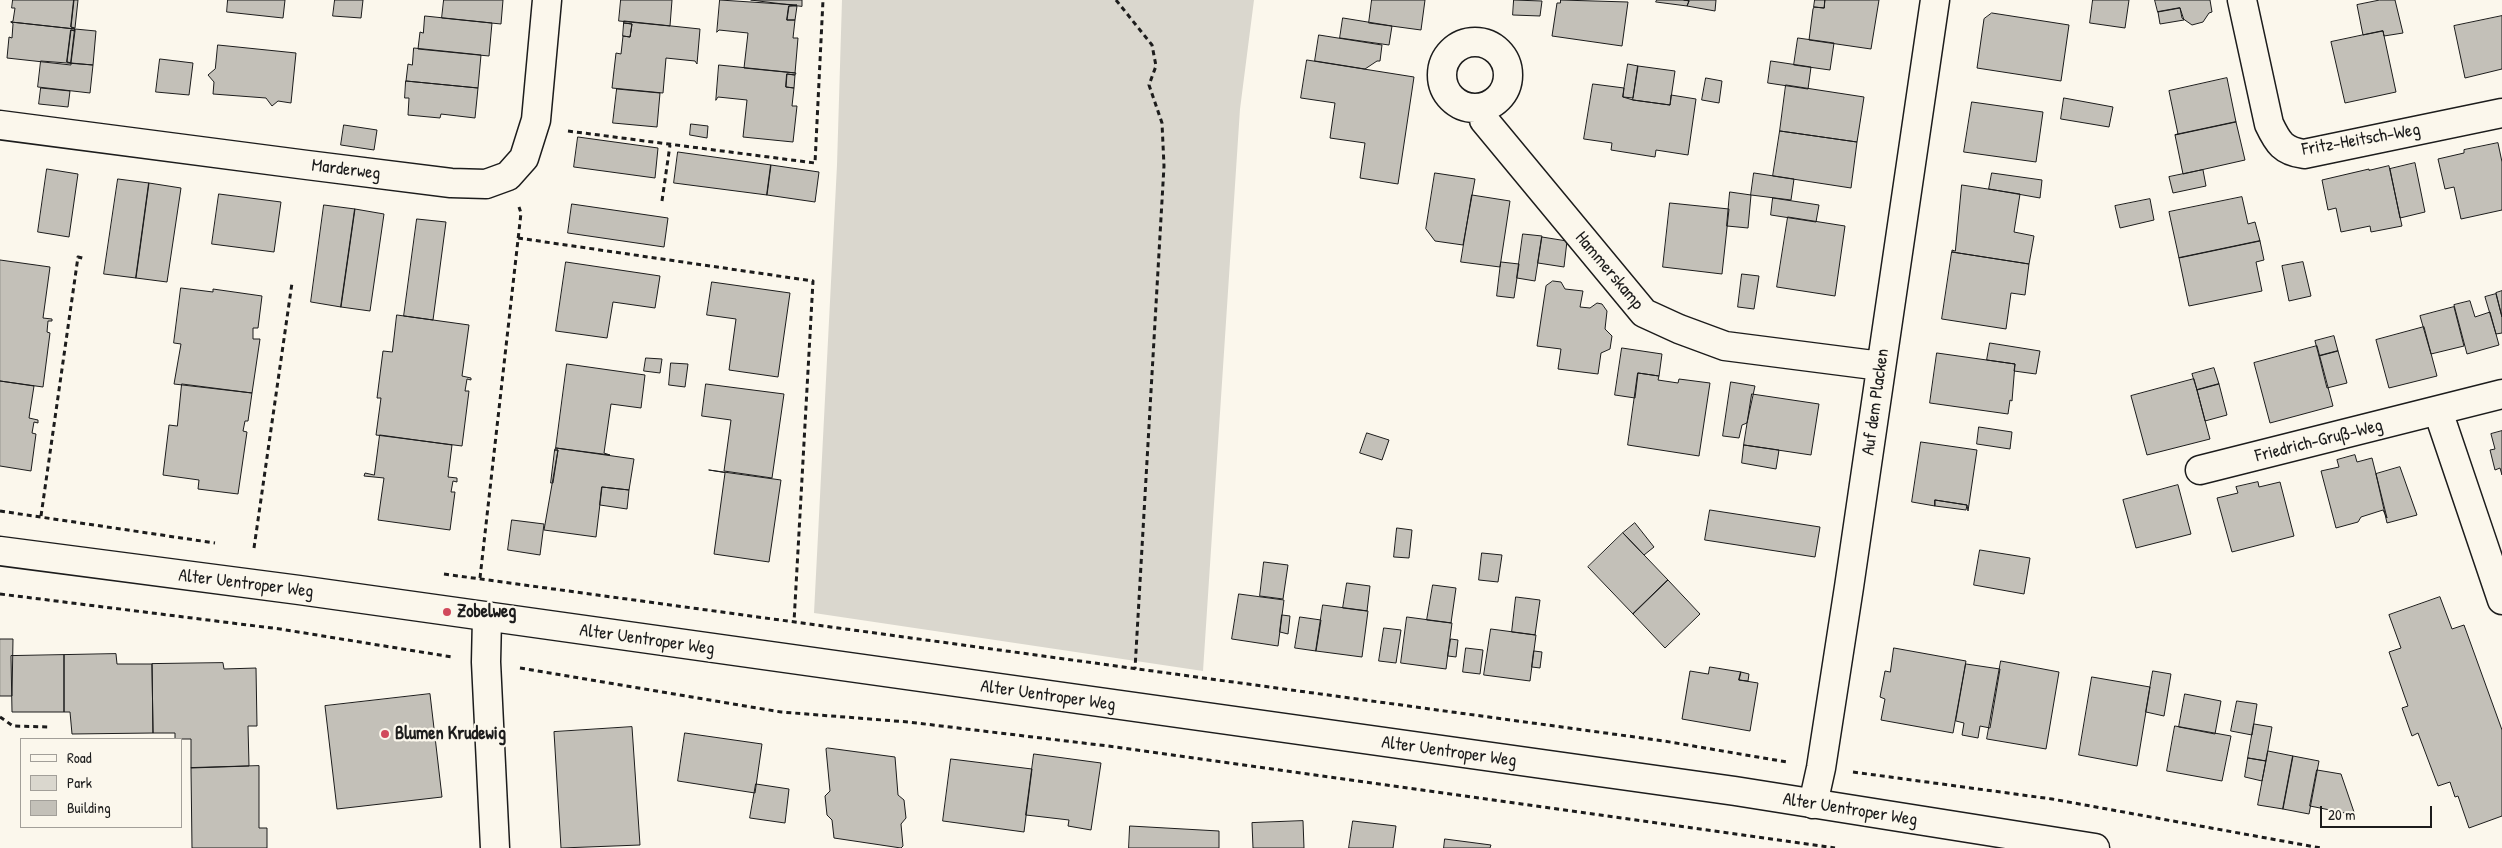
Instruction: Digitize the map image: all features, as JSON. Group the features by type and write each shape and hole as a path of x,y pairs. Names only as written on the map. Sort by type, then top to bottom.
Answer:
{"street":[{"path":"508,176 524,158 534,127 547,0"},
{"name":"Auf dem Placken","path":"1813,804 1824,750 1935,0"},
{"name":"Fritz-Heitsch-Weg","path":"2242,0 2270,124 2276,139 2289,152 2304,154 2502,114"},
{"name":"Hammerskamp","path":"1485,106 1484,120 1644,313 1678,329 1725,346 1881,366"},
{"name":"Marderweg","path":"0,125 451,183 486,184 508,176"},
{"name":"Friedrich-Gruß-Weg","path":"2200,470 2502,394"},
{"path":"2438,411 2502,600"},
{"name":"Alter Uentroper Weg","path":"0,552 299,590 486,618 1813,804 2095,848"},
{"path":"486,618 486,662 495,848"}],"path":[{"path":"534,127 815,163 823,0"},
{"path":"1116,0 1152,45 1156,66 1149,85 1162,123 1164,166 1135,669"},
{"path":"662,201 670,145"},
{"path":"480,578 521,213 508,176"},
{"path":"518,238 812,281 794,622"},
{"path":"41,516 78,257 86,259"},
{"path":"254,548 292,283"},
{"path":"0,594 280,629 781,712 908,722 1108,746 1835,848"},
{"path":"0,717 13,726 51,727"}],"green space":[{"path":"842,0 1254,0 1240,109 1203,671 814,613 837,165"}],"building":[{"path":"13,0 74,0 71,27 75,29 11,22 13,21 15,8 12,8"},
{"path":"74,0 78,0 75,28 71,27"},
{"path":"228,0 285,0 283,18 227,12"},
{"path":"335,0 363,0 361,18 333,16"},
{"path":"444,0 503,0 501,24 442,18"},
{"path":"621,0 672,0 670,26 619,21"},
{"path":"720,0 797,5 789,6 787,20 795,20 793,38 798,38 795,73 744,68 748,33 719,30 717,32"},
{"path":"751,0 802,0 802,6"},
{"path":"1372,0 1425,0 1421,30 1369,23"},
{"path":"1514,0 1542,1 1540,16 1513,15"},
{"path":"1561,0 1628,2 1622,46 1552,36 1557,3 1560,3"},
{"path":"1657,0 1689,1 1687,6 1656,2"},
{"path":"1684,0 1716,0 1715,11 1687,6 1689,1"},
{"path":"1815,0 1825,0 1824,8 1814,7"},
{"path":"1825,0 1879,0 1871,49 1809,40 1813,9 1814,7 1824,8"},
{"path":"2093,0 2129,0 2125,28 2090,23"},
{"path":"2155,0 2210,0 2212,12 2209,13 2203,22 2192,25 2182,18 2180,8 2158,12"},
{"path":"2380,0 2395,0 2403,33 2384,36 2383,31 2363,35 2357,5"},
{"path":"789,6 797,6 795,20 787,20"},
{"path":"2180,8 2184,20 2160,24 2158,12"},
{"path":"1992,13 2069,25 2061,81 1977,68 1984,19"},
{"path":"425,16 492,23 489,56 418,49 420,32 423,33"},
{"path":"2502,16 2502,69 2465,78 2454,26"},
{"path":"1343,18 1392,26 1389,45 1340,38"},
{"path":"624,21 700,29 697,64 695,61 666,58 663,93 612,88 616,53 621,54 623,36 630,37 632,24 624,23"},
{"path":"11,22 75,29 75,31 71,30 67,62 71,63 71,65 7,58 9,37 12,38 13,24"},
{"path":"624,23 632,24 630,37 623,36"},
{"path":"75,29 96,31 93,65 71,63"},
{"path":"71,30 75,31 71,63 67,62"},
{"path":"2383,31 2396,92 2345,103 2331,42"},
{"path":"1319,35 1382,45 1380,61 1365,69 1315,61"},
{"path":"1798,38 1834,43 1830,70 1794,65"},
{"path":"218,45 296,53 291,103 278,101 272,106 266,98 213,94 214,82 208,75 215,69"},
{"path":"414,48 481,55 478,88 406,81 408,64 412,65"},
{"path":"160,59 193,63 189,95 156,92"},
{"path":"1307,60 1414,77 1398,184 1360,178 1365,143 1330,138 1335,103 1301,98"},
{"path":"41,61 93,65 90,93 38,87"},
{"path":"1771,61 1811,67 1808,89 1768,83"},
{"path":"1628,64 1638,66 1633,98 1623,97"},
{"path":"719,65 796,73 795,75 787,74 786,87 794,88 792,106 797,106 793,142 743,137 747,100 718,97 716,100"},
{"path":"1638,66 1675,71 1670,105 1633,100"},
{"path":"787,74 795,75 794,88 786,87"},
{"path":"1706,78 1722,81 1719,103 1702,100"},
{"path":"2227,78 2236,122 2175,135 2178,134 2169,91"},
{"path":"406,81 478,88 475,118 441,114 440,118 408,115 409,98 405,98"},
{"path":"1593,84 1624,88 1623,97 1633,100 1670,105 1671,95 1696,99 1688,155 1656,150 1655,157 1611,150 1612,143 1584,139"},
{"path":"1786,85 1864,97 1857,142 1780,131"},
{"path":"41,88 70,91 68,107 39,104"},
{"path":"617,89 660,93 657,127 613,123"},
{"path":"2064,98 2113,107 2109,127 2061,119"},
{"path":"1972,102 2043,112 2036,162 1964,152"},
{"path":"2236,122 2245,160 2183,174 2175,135"},
{"path":"691,124 708,126 707,138 690,135"},
{"path":"344,125 377,130 374,150 341,145"},
{"path":"1780,131 1857,142 1851,188 1773,176"},
{"path":"578,137 658,148 655,178 574,167"},
{"path":"2498,143 2502,162 2502,210 2461,219 2454,187 2445,189 2438,159 2464,153 2464,150"},
{"path":"678,152 771,165 767,195 674,183"},
{"path":"2415,163 2425,212 2400,218 2390,169"},
{"path":"771,165 819,172 815,202 767,195"},
{"path":"2389,166 2402,226 2371,232 2370,226 2341,232 2336,208 2328,210 2322,180"},
{"path":"47,169 78,174 69,237 38,232"},
{"path":"2203,170 2206,186 2173,193 2169,177"},
{"path":"1435,173 1475,179 1463,245 1435,241 1426,229"},
{"path":"1754,173 1794,179 1791,200 1751,195"},
{"path":"1992,173 2042,180 2040,198 1989,189"},
{"path":"118,179 149,183 136,278 104,274"},
{"path":"149,183 181,188 167,282 136,278"},
{"path":"1962,185 2020,194 2014,232 2034,236 2029,264 1952,252 1952,250 1955,251"},
{"path":"1730,192 1751,195 1748,228 1727,226"},
{"path":"219,194 281,202 274,252 212,244"},
{"path":"1472,195 1510,201 1500,267 1461,262"},
{"path":"2242,197 2248,224 2255,222 2260,241 2179,258 2169,212"},
{"path":"1773,198 1819,205 1816,222 1771,215"},
{"path":"2150,199 2154,220 2120,228 2115,206"},
{"path":"1670,203 1729,209 1722,274 1663,267"},
{"path":"572,204 668,218 664,247 568,233"},
{"path":"324,205 355,209 341,307 311,302"},
{"path":"355,209 384,214 370,311 341,307"},
{"path":"1788,217 1845,226 1835,296 1777,287"},
{"path":"417,219 446,222 433,320 404,316"},
{"path":"1523,234 1542,236 1535,281 1517,278"},
{"path":"1542,237 1567,241 1564,267 1538,263"},
{"path":"2260,241 2264,260 2256,262 2262,291 2189,306 2179,258"},
{"path":"1952,252 2029,264 2025,295 2011,293 2006,329 1942,319"},
{"path":"0,260 50,267 43,318 52,319 52,321 48,321 47,332 50,333 43,387 0,381"},
{"path":"566,262 660,276 655,308 613,302 607,338 556,331"},
{"path":"1501,262 1519,264 1514,298 1497,296"},
{"path":"2303,262 2311,296 2289,301 2282,266"},
{"path":"1742,274 1759,276 1754,309 1738,307"},
{"path":"1553,281 1561,282 1565,289 1583,291 1580,307 1590,308 1597,303 1602,304 1607,311 1605,329 1612,336 1610,349 1601,353 1598,374 1558,369 1561,349 1537,346 1546,286"},
{"path":"712,282 790,293 778,377 729,370 736,319 707,315"},
{"path":"181,288 213,292 213,289 262,296 258,328 253,328 253,339 260,339 252,393 174,384 181,344 174,343"},
{"path":"2502,291 2502,317 2496,293"},
{"path":"2496,294 2502,317 2502,333 2496,334 2485,297"},
{"path":"2470,301 2475,317 2490,312 2499,345 2467,354 2454,305"},
{"path":"2454,307 2464,346 2431,354 2420,316"},
{"path":"397,315 469,325 462,376 471,378 471,380 467,379 465,391 469,391 462,446 376,435 381,398 377,398 383,351 392,352"},
{"path":"2424,327 2437,376 2389,388 2376,340"},
{"path":"2334,336 2338,351 2319,356 2315,341"},
{"path":"1990,343 2040,351 2036,374 2014,371 2015,364 1987,360"},
{"path":"2317,346 2333,406 2270,423 2254,363"},
{"path":"1622,348 1662,354 1659,376 1638,373 1635,398 1615,395"},
{"path":"2338,351 2347,383 2327,388 2319,356"},
{"path":"1937,353 2015,364 2012,401 2010,400 2008,414 1930,403"},
{"path":"646,358 662,359 660,373 644,371"},
{"path":"671,363 688,364 685,387 669,385"},
{"path":"567,364 645,375 641,408 611,404 604,453 610,455 556,448"},
{"path":"2214,368 2219,384 2197,390 2192,374"},
{"path":"1638,373 1659,376 1658,380 1678,383 1679,379 1710,383 1699,456 1628,445"},
{"path":"2194,379 2210,439 2147,455 2131,396"},
{"path":"0,381 34,386 29,418 38,420 38,423 34,422 32,433 36,434 31,471 0,466"},
{"path":"1731,382 1755,386 1747,423 1742,425 1739,438 1723,436"},
{"path":"182,384 252,393 248,421 245,421 243,431 247,432 238,494 198,489 199,480 163,475 169,425 177,426"},
{"path":"706,384 784,394 772,478 724,471 731,420 702,416"},
{"path":"2219,384 2227,415 2205,421 2197,390"},
{"path":"1752,394 1819,404 1811,455 1744,445"},
{"path":"1979,427 2012,432 2010,449 1977,444"},
{"path":"2502,431 2502,475 2500,468 2495,470 2490,450 2495,449 2491,434"},
{"path":"1367,433 1389,440 1382,460 1360,453"},
{"path":"380,435 452,445 448,477 457,478 457,482 453,481 451,492 455,492 450,530 378,520 384,478 364,476 365,473 374,475"},
{"path":"1921,442 1977,450 1968,511 1967,505 1935,500 1935,506 1912,502"},
{"path":"1744,445 1779,450 1776,469 1742,463"},
{"path":"556,448 634,459 629,490 602,487 596,537 544,530 558,450 555,450"},
{"path":"555,450 558,450 553,483 551,483"},
{"path":"2355,455 2357,462 2372,458 2387,518 2383,510 2361,517 2358,522 2336,528 2321,471 2339,467 2337,460"},
{"path":"2400,467 2417,515 2387,523 2376,474"},
{"path":"709,470 781,480 769,562 714,554 725,473"},
{"path":"2258,482 2259,487 2280,482 2294,536 2232,552 2217,498 2238,493 2236,487"},
{"path":"2178,485 2191,534 2136,548 2123,500"},
{"path":"602,487 629,490 627,509 600,505"},
{"path":"1935,500 1967,505 1966,510 1935,506"},
{"path":"1710,510 1820,527 1815,557 1705,540"},
{"path":"512,520 544,524 540,555 508,550"},
{"path":"1635,523 1654,547 1644,555 1623,533"},
{"path":"1397,528 1412,530 1409,558 1394,557"},
{"path":"1623,533 1668,580 1633,614 1588,567"},
{"path":"1980,550 2030,558 2024,594 1974,585"},
{"path":"1482,553 1502,555 1498,582 1479,580"},
{"path":"1264,562 1288,565 1283,599 1260,596"},
{"path":"1668,580 1700,614 1665,648 1633,614"},
{"path":"1347,583 1370,586 1367,611 1343,608"},
{"path":"1433,585 1456,588 1451,623 1427,620"},
{"path":"1239,594 1284,600 1278,646 1232,639"},
{"path":"1516,597 1540,600 1535,635 1512,632"},
{"path":"2440,597 2452,629 2464,625 2502,730 2502,816 2469,828 2458,796 2455,797 2450,782 2438,786 2418,733 2412,736 2402,708 2408,706 2389,652 2401,648 2389,615"},
{"path":"1323,605 1368,611 1362,657 1316,651"},
{"path":"1282,615 1290,616 1288,634 1280,632"},
{"path":"1300,617 1321,620 1316,651 1295,648"},
{"path":"1407,617 1452,623 1446,669 1401,663"},
{"path":"1384,628 1401,630 1396,663 1379,661"},
{"path":"1491,629 1536,635 1530,681 1484,675"},
{"path":"0,639 13,639 12,696 0,696"},
{"path":"1451,639 1458,640 1456,657 1448,656"},
{"path":"1466,648 1483,650 1480,674 1463,672"},
{"path":"1894,648 1966,661 1953,733 1881,720 1885,699 1880,697 1885,671 1890,672"},
{"path":"1534,651 1542,652 1540,668 1532,667"},
{"path":"116,654 117,664 152,664 153,733 72,734 70,712 64,712 64,655"},
{"path":"64,655 64,712 12,712 11,656"},
{"path":"2001,661 2059,672 2046,749 1987,739"},
{"path":"223,663 224,669 256,668 257,726 248,726 249,766 191,768 191,739 175,738 175,733 153,733 152,664"},
{"path":"1966,664 2000,669 1990,728 1980,726 1978,738 1962,735 1964,723 1956,721"},
{"path":"1710,667 1741,672 1739,680 1758,683 1750,731 1682,719 1690,671 1708,674"},
{"path":"2153,671 2171,674 2164,716 2146,712"},
{"path":"1741,672 1749,674 1748,681 1739,680"},
{"path":"2092,677 2150,687 2137,766 2079,755"},
{"path":"430,694 442,797 337,809 325,706"},
{"path":"2185,694 2221,701 2215,734 2179,727"},
{"path":"2237,701 2257,704 2252,735 2231,731"},
{"path":"2254,724 2272,727 2266,761 2248,758"},
{"path":"2175,726 2231,736 2222,781 2167,771"},
{"path":"632,727 640,845 561,848 554,732"},
{"path":"685,733 762,744 755,793 678,781"},
{"path":"826,749 895,757 898,795 904,800 906,818 901,824 903,846 901,848 834,838 832,820 827,815 825,796 830,791"},
{"path":"2268,751 2293,756 2283,809 2258,805"},
{"path":"1034,754 1101,763 1091,830 1068,826 1069,820 1026,815"},
{"path":"2293,756 2319,761 2309,814 2283,809"},
{"path":"2248,758 2266,761 2262,781 2245,777"},
{"path":"951,759 1032,769 1024,832 943,821"},
{"path":"259,766 259,828 267,828 267,848 192,848 191,768"},
{"path":"2317,770 2341,774 2355,815 2310,806"},
{"path":"756,784 789,789 785,823 750,818"},
{"path":"1303,821 1304,848 1253,848 1252,823"},
{"path":"1353,821 1396,826 1393,848 1349,848"},
{"path":"1130,826 1219,831 1219,848 1129,848"},
{"path":"1445,839 1491,845 1490,848 1444,848"}],"place":[{"name":"Zobelweg","path":"447,612"},
{"name":"Blumen Krudewig","path":"385,734"}]}
